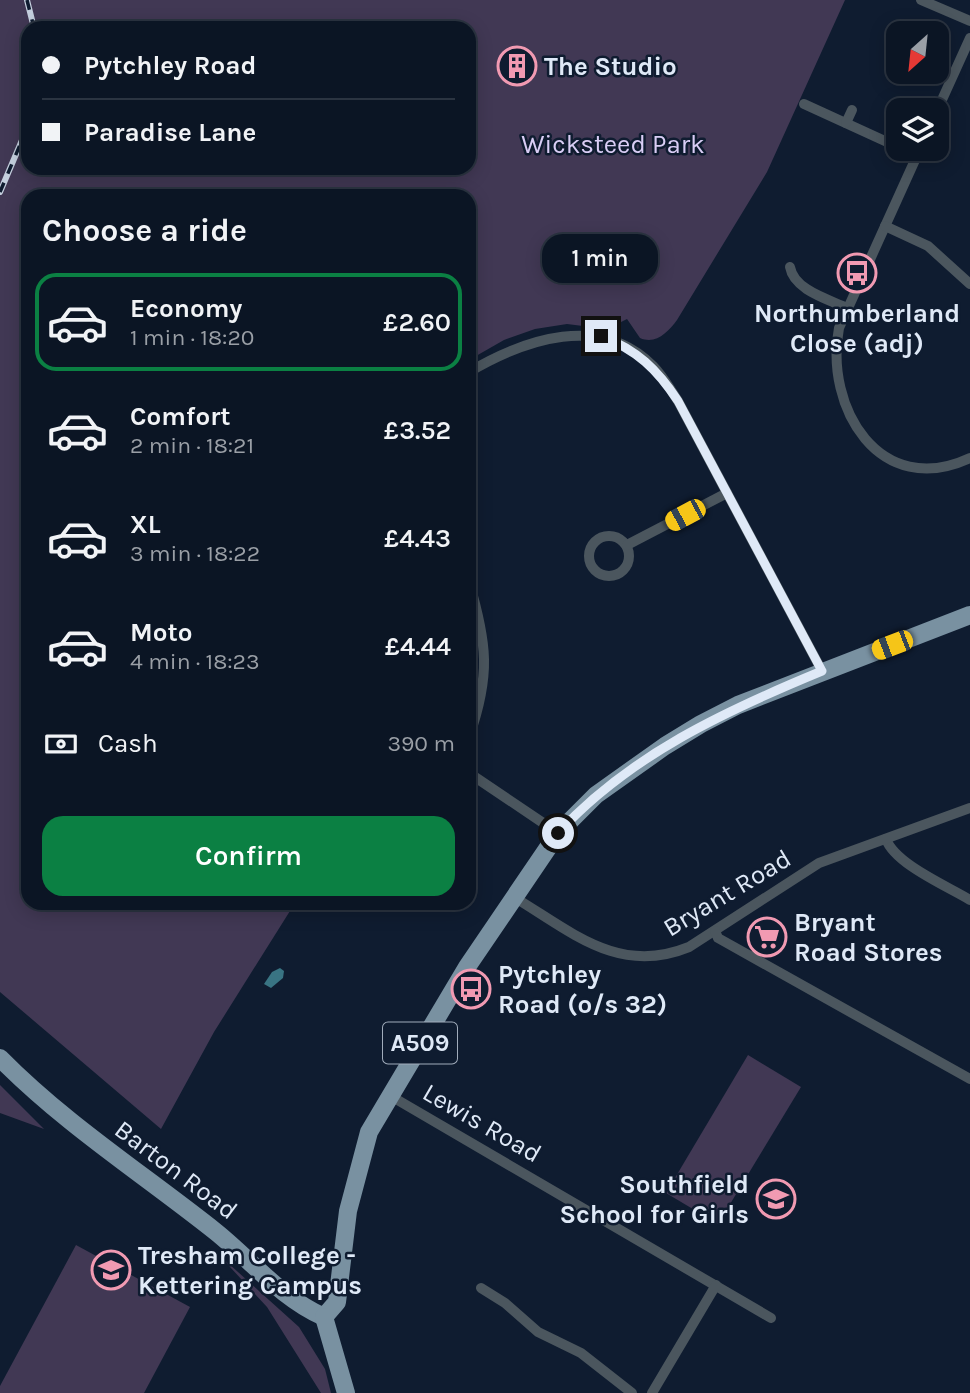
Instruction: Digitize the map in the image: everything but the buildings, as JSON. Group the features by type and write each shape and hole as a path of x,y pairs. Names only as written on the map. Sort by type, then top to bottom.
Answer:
{"main road":[{"name":"A509","path":"324,1317 338,1301 348,1211 369,1132 389,1094 512,896 558,833 596,795 665,746 738,705 970,615"},
{"name":"Barton Road","path":"0,1058 71,1124 222,1237 296,1303 324,1317"},
{"path":"324,1317 346,1393"}],"street":[{"path":"921,0 970,21"},
{"path":"943,98 970,38"},
{"path":"804,104 886,142"},
{"path":"846,123 852,110"},
{"path":"915,161 847,308 835,351 836,374 849,412 870,444 881,455 914,468 944,468 970,458"},
{"path":"885,226 928,246 946,259 970,284"},
{"path":"790,267 792,276 802,286 847,308"},
{"path":"476,369 518,348 551,338 601,336 620,343 653,366 663,378 727,493 822,671"},
{"path":"627,545 727,493"},
{"path":"476,605 485,655 484,687 476,714"},
{"path":"476,782 558,833"},
{"name":"Bryant Road","path":"512,896 602,948 634,958 666,957 715,931 819,863 970,808"},
{"path":"886,839 888,847 905,861 970,900"},
{"path":"715,931 718,938 970,1079"},
{"name":"Lewis Road","path":"389,1094 771,1318"},
{"path":"652,1393 716,1285"},
{"path":"481,1288 505,1303 538,1332 581,1353 632,1393"}],"green space":[{"name":"Wicksteed Park","path":"0,0 845,0 767,172 677,320 666,333 656,339 640,338 627,319 607,329 567,324 535,329 504,340 476,356 476,189 21,189 21,910 291,910 214,1032 161,1129 0,992"},
{"path":"748,1055 801,1087 718,1224 666,1193"},
{"path":"0,1085 44,1129 0,1113"},
{"path":"76,1245 190,1307 144,1393 0,1393 0,1386"},
{"path":"218,1254 299,1327 325,1369 331,1393 321,1393 267,1307"}],"shaded area":[{"path":"280,968 284,971 283,978 271,988 264,984 272,972"}],"railway":[{"path":"27,0 32,21"},
{"path":"0,192 21,142"}],"place":[{"name":"The Studio","path":"517,66"},
{"name":"Northumberland Close (adj)","path":"857,273"},
{"name":"Bryant Road Stores","path":"767,937"},
{"name":"Pytchley Road (o/s 32)","path":"471,989"},
{"name":"Southfield School for Girls","path":"776,1199"},
{"name":"Tresham College - Kettering Campus","path":"111,1270"}],"route":[{"path":"558,833 596,795 665,746 738,705 822,671 678,401 663,378 636,353 601,336"}]}
